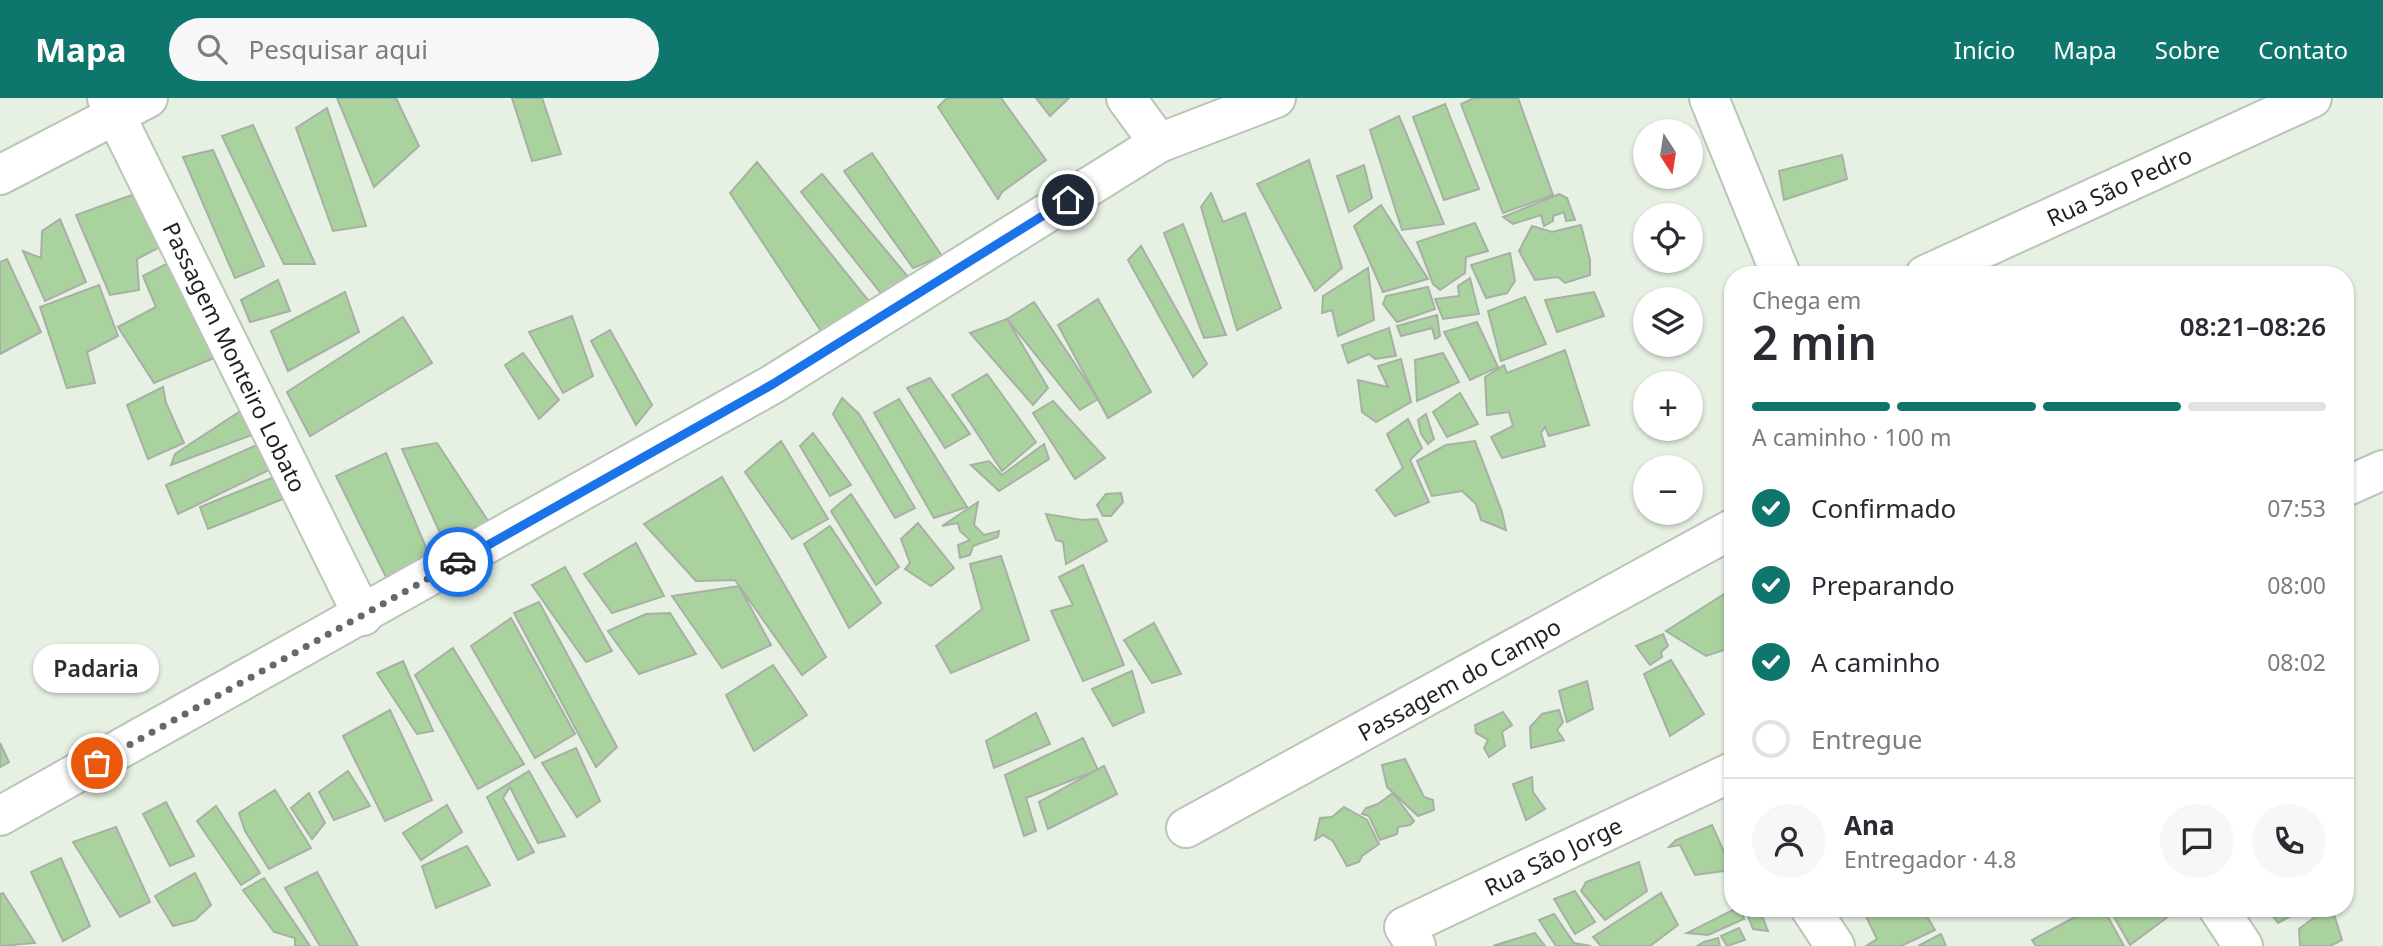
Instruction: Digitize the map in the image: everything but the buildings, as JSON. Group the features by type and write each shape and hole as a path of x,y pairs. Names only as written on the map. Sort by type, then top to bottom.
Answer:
{"street":[{"path":"1126,98 1159,143"},
{"path":"0,816 363,616 773,384 1159,143 1276,98"},
{"path":"1709,98 1777,266"},
{"name":"Rua São Pedro","path":"1945,266 2312,98"},
{"path":"0,175 124,104"},
{"name":"Passagem Monteiro Lobato","path":"124,104 363,616"},
{"name":"Passagem do Campo","path":"1186,828 1724,534"},
{"name":"Rua São Jorge","path":"1416,946 1404,927 1724,782"},
{"path":"1816,917 1835,946"},
{"path":"2224,917 2243,946"}],"way so far":[{"path":"97,763 458,562"}],"place":[{"name":"Padaria","path":"97,763"}],"route":[{"path":"458,562 773,384 1068,200"}]}
